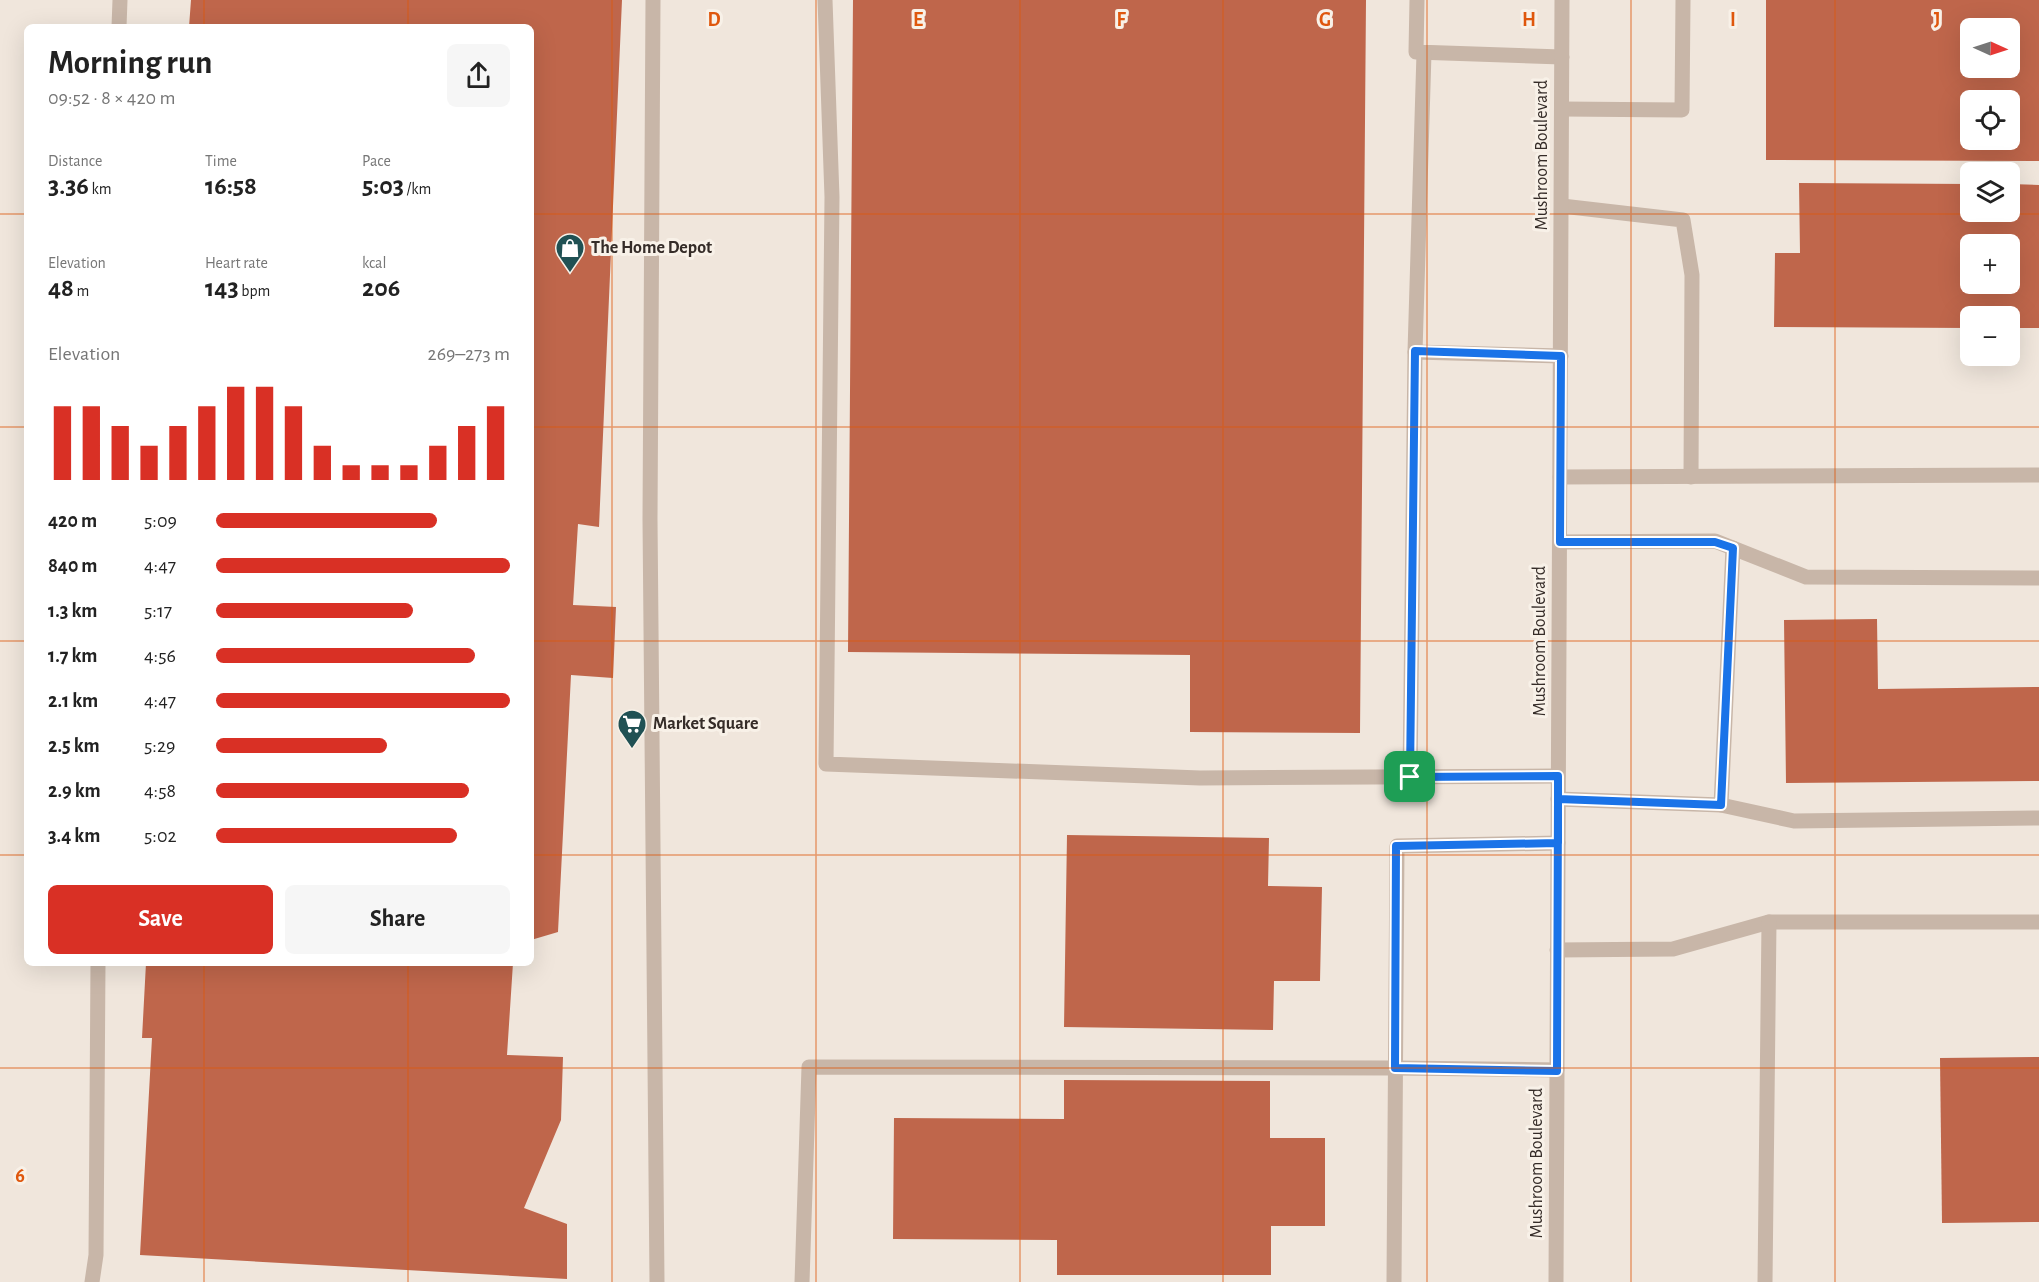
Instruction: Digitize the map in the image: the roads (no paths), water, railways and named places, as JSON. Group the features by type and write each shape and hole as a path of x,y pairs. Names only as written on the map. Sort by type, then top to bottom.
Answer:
{"street":[{"path":"119,24 120,0"},
{"path":"653,0 650,531 657,1282"},
{"path":"825,0 832,197 826,764 1200,778 1558,776"},
{"path":"1417,0 1416,52 1562,57"},
{"name":"Mushroom Boulevard","path":"1556,1282 1562,0"},
{"path":"1562,109 1682,110 1683,0"},
{"path":"1410,777 1415,351 1424,53"},
{"path":"1562,206 1683,220 1692,275 1691,477"},
{"path":"1415,351 1561,356"},
{"path":"1560,477 2039,475"},
{"path":"1560,542 1715,542 1806,577 2039,578"},
{"path":"1721,805 1733,548"},
{"path":"1558,799 1721,805 1794,821 2039,818"},
{"path":"1394,1282 1396,846 1558,843"},
{"path":"1765,1282 1769,922"},
{"path":"1557,950 1673,949 1769,922 2039,922"},
{"path":"92,1282 96,1255 98,966"},
{"path":"802,1282 809,1067 1395,1068 1557,1071"}],"place":[{"name":"The Home Depot","path":"570,274"},
{"name":"Market Square","path":"632,750"}]}
